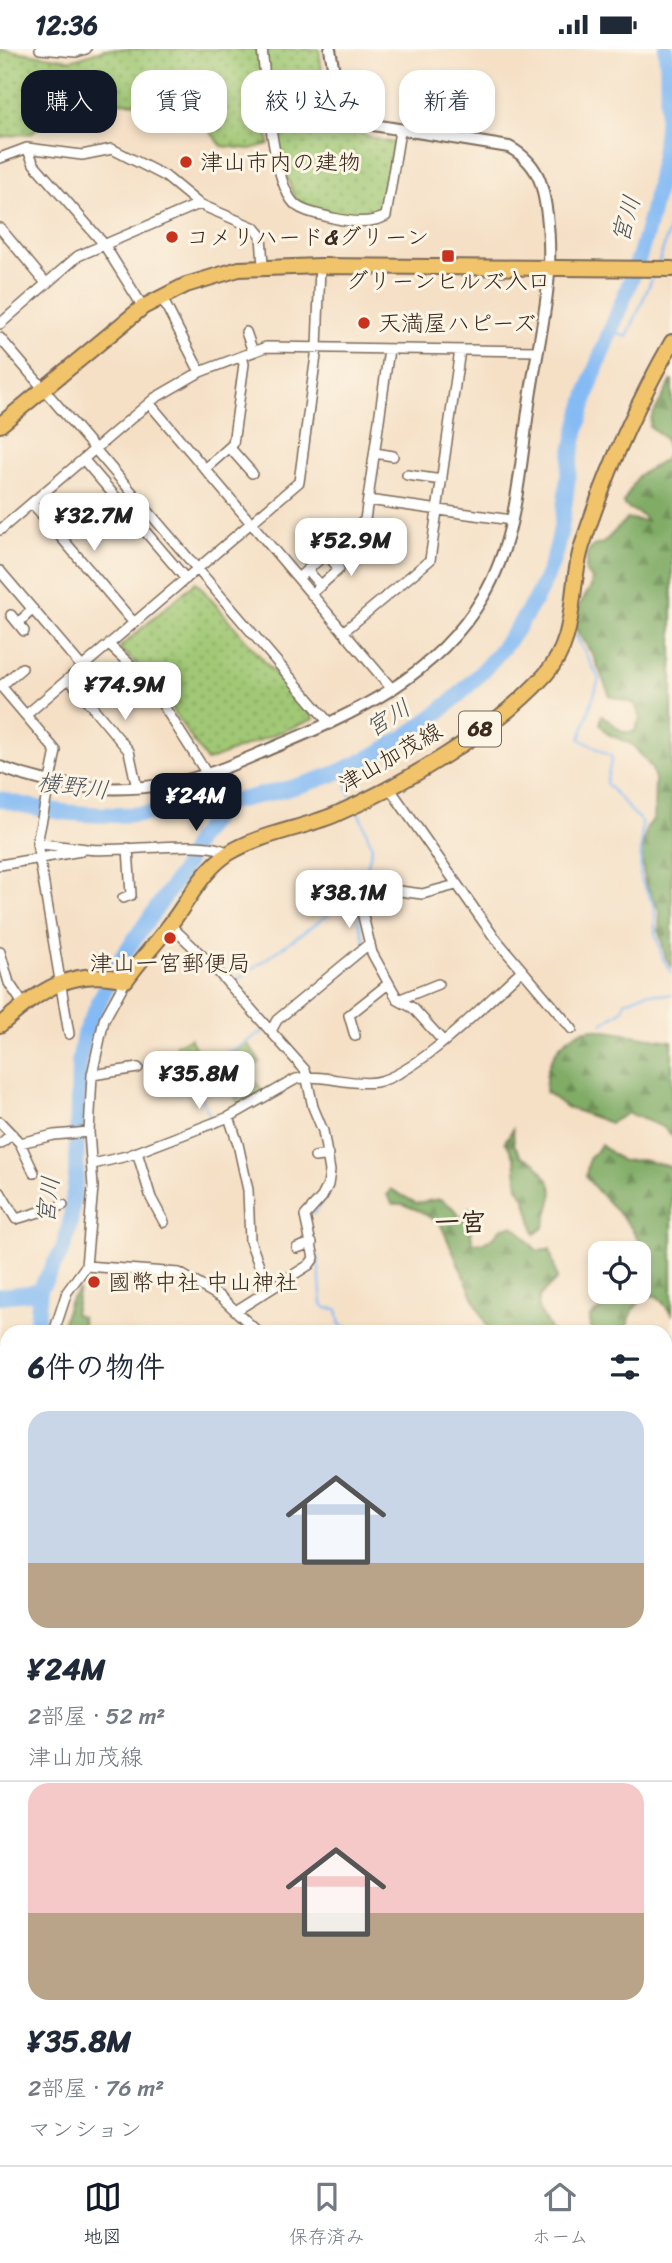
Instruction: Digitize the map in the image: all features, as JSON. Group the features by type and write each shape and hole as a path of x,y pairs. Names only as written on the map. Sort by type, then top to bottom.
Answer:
{"main road":[{"path":"0,425 143,307 161,296 212,276 263,267 320,266 668,269"},
{"name":"津山加茂線","path":"122,979 170,925 222,851 336,814 426,767 500,715 538,683 557,659 570,628 576,566 599,496 632,416 672,342"},
{"path":"0,1025 39,992 61,983 102,975 122,979"}],"street":[{"path":"40,49 76,52 86,49"},
{"path":"262,49 275,152 290,199 298,208 341,220 368,221 386,216 400,133"},
{"path":"330,49 335,89 345,109 361,123 399,131"},
{"path":"0,767 51,786 104,789 173,783 206,774 330,724 392,689 439,651 467,621 484,596 499,562 511,520 549,269 541,184 536,171 520,153 498,144 415,133"},
{"path":"27,148 34,165 103,243 143,307"},
{"path":"0,158 27,148 82,155 112,149 164,176 199,204 255,227 261,235 263,267"},
{"path":"0,324 78,255 199,204"},
{"path":"0,228 46,283"},
{"path":"26,715 299,482 317,348 320,266"},
{"path":"161,296 200,372"},
{"path":"246,332 253,352"},
{"path":"0,338 330,724"},
{"path":"0,530 149,403 200,372 253,352 267,348 537,351"},
{"path":"298,578 365,520 389,349"},
{"path":"344,632 430,560 460,350"},
{"path":"205,469 230,448 244,364 242,356"},
{"path":"149,403 392,689"},
{"path":"230,448 252,473"},
{"path":"375,453 393,456"},
{"path":"83,459 186,579"},
{"path":"407,475 442,480"},
{"path":"368,500 511,520"},
{"path":"32,503 134,623"},
{"path":"336,565 352,552"},
{"path":"311,594 339,569 326,554"},
{"path":"307,570 321,586"},
{"path":"0,571 82,667"},
{"path":"18,623 33,609"},
{"path":"109,645 147,680 206,774"},
{"path":"22,668 0,686 56,751 38,840 39,860 69,1034"},
{"path":"69,679 130,751 137,788"},
{"path":"388,786 456,885 521,971 572,1028"},
{"path":"38,840 85,849"},
{"path":"123,898 131,895 132,888 128,848"},
{"path":"0,865 39,860 85,849 174,848 222,851"},
{"path":"442,1040 413,1008 398,1000 368,945 362,912 369,887 422,894 456,885"},
{"path":"170,925 192,944 300,1061 308,1077 328,1155 328,1185 305,1216 314,1258 309,1265 237,1310"},
{"path":"271,1031 277,1020 368,945"},
{"path":"0,959 14,992 24,1005"},
{"path":"93,1164 137,1152 229,1117 286,1083 308,1077 357,1083 387,1079 408,1068 521,971"},
{"path":"56,1325 67,1292 86,1266 93,1164 89,1132 92,1075 104,1020 122,979"},
{"path":"355,1035 349,1015 388,983"},
{"path":"398,1000 438,983"},
{"path":"92,1075 138,1068"},
{"path":"229,1117 246,1177 250,1241 268,1289"},
{"path":"0,1122 20,1143 34,1173"},
{"path":"20,1143 65,1133 89,1132"},
{"path":"0,1145 12,1134"},
{"path":"137,1152 151,1198 164,1222"},
{"path":"315,1157 328,1155"},
{"path":"0,1192 16,1219 63,1205"},
{"path":"293,1218 307,1214"},
{"path":"297,1248 312,1243"},
{"path":"86,1266 179,1273 206,1286 251,1325"}],"green space":[{"path":"0,49 71,60 105,49 258,49 260,70 241,70 241,133 268,133 269,144 250,149 222,146 211,133 227,133 227,70 131,70 131,103 117,102 117,70 21,70 21,133 33,133 0,137"},
{"path":"265,49 319,49 322,70 267,70"},
{"path":"275,133 360,133 394,143 382,214 337,214 304,204 295,198 277,150"},
{"path":"672,380 672,967 666,958 659,931 660,912 645,883 641,853 647,827 654,819 655,779 651,767 633,745 608,734 600,724 602,715 623,732 634,732 640,719 635,704 610,696 593,655 575,628 577,609 591,587 592,578 586,572 587,554 593,546 603,543 627,519 647,521 623,503 638,476 665,459 669,451 664,438 650,427 651,418"},
{"path":"196,582 314,719 207,761 150,677 119,648"},
{"path":"592,1029 672,1041 672,1135 663,1127 628,1113 610,1123 566,1107 546,1092 548,1070 557,1051 572,1036"},
{"path":"190,1038 202,1061 186,1066 176,1045"},
{"path":"247,1043 260,1062 248,1072 265,1095 241,1109 228,1082 222,1084 210,1063"},
{"path":"513,1129 514,1144 521,1156 535,1162 550,1183 553,1193 544,1227 535,1234 525,1198 518,1187 515,1158 505,1141"},
{"path":"601,1145 622,1161 643,1160 672,1167 672,1314 657,1296 651,1296 651,1241 638,1241 627,1222 586,1176 589,1159"},
{"path":"391,1189 416,1203 440,1199 452,1207 462,1219 469,1208 472,1208 473,1243 486,1242 501,1228 513,1226 538,1251 550,1249 557,1279 539,1297 538,1309 548,1325 486,1325 441,1225 420,1211 402,1204 393,1204 387,1195"},
{"path":"79,1289 74,1314 82,1317 83,1325 62,1325 69,1302"},
{"path":"612,1304 638,1304 627,1325 590,1325 589,1318"}],"waterway":[{"name":"宮川","path":"0,799 58,811 147,814 206,807 290,788 343,770 375,755 434,715 462,692 487,666 529,609 546,578 557,548 571,456 582,409 634,270 654,204 666,127 666,49"},
{"path":"658,265 672,221"},
{"path":"609,331 627,337 654,274"},
{"path":"576,636 599,679 580,739 612,757 606,783 642,823 640,878 655,908 655,932 663,959 672,973"},
{"path":"341,771 351,797"},
{"name":"宮川","path":"37,1325 40,1289 63,1249 70,1224 76,1176 79,1064 84,1034 117,964 182,872 196,841 224,803"},
{"path":"358,811 372,846 361,898"},
{"path":"233,983 354,896"},
{"path":"359,912 358,919 365,942"},
{"path":"343,971 365,955 368,948"},
{"path":"602,1024 623,1010 625,1002 646,993 672,995"},
{"path":"186,1067 238,1048 265,1030"},
{"path":"289,1045 305,1064"},
{"path":"139,1065 179,1053 212,1120 209,1121"},
{"path":"328,1136 334,1174"},
{"path":"313,1214 328,1194"},
{"path":"318,1257 322,1304 326,1308 337,1309 340,1325"},
{"path":"0,1296 40,1289"}],"place":[{"name":"津山市内の建物","path":"186,162"},
{"name":"コメリハード&グリーン","path":"172,237"},
{"name":"グリーンヒルズ入口","path":"448,256"},
{"name":"天満屋ハピーズ","path":"364,323"},
{"name":"津山一宮郵便局","path":"170,938"},
{"name":"國幣中社 中山神社","path":"94,1282"}],"district":[{"name":"一宮","path":"460,1222"}],"water label":[{"name":"横野川","path":"73,786"}]}
